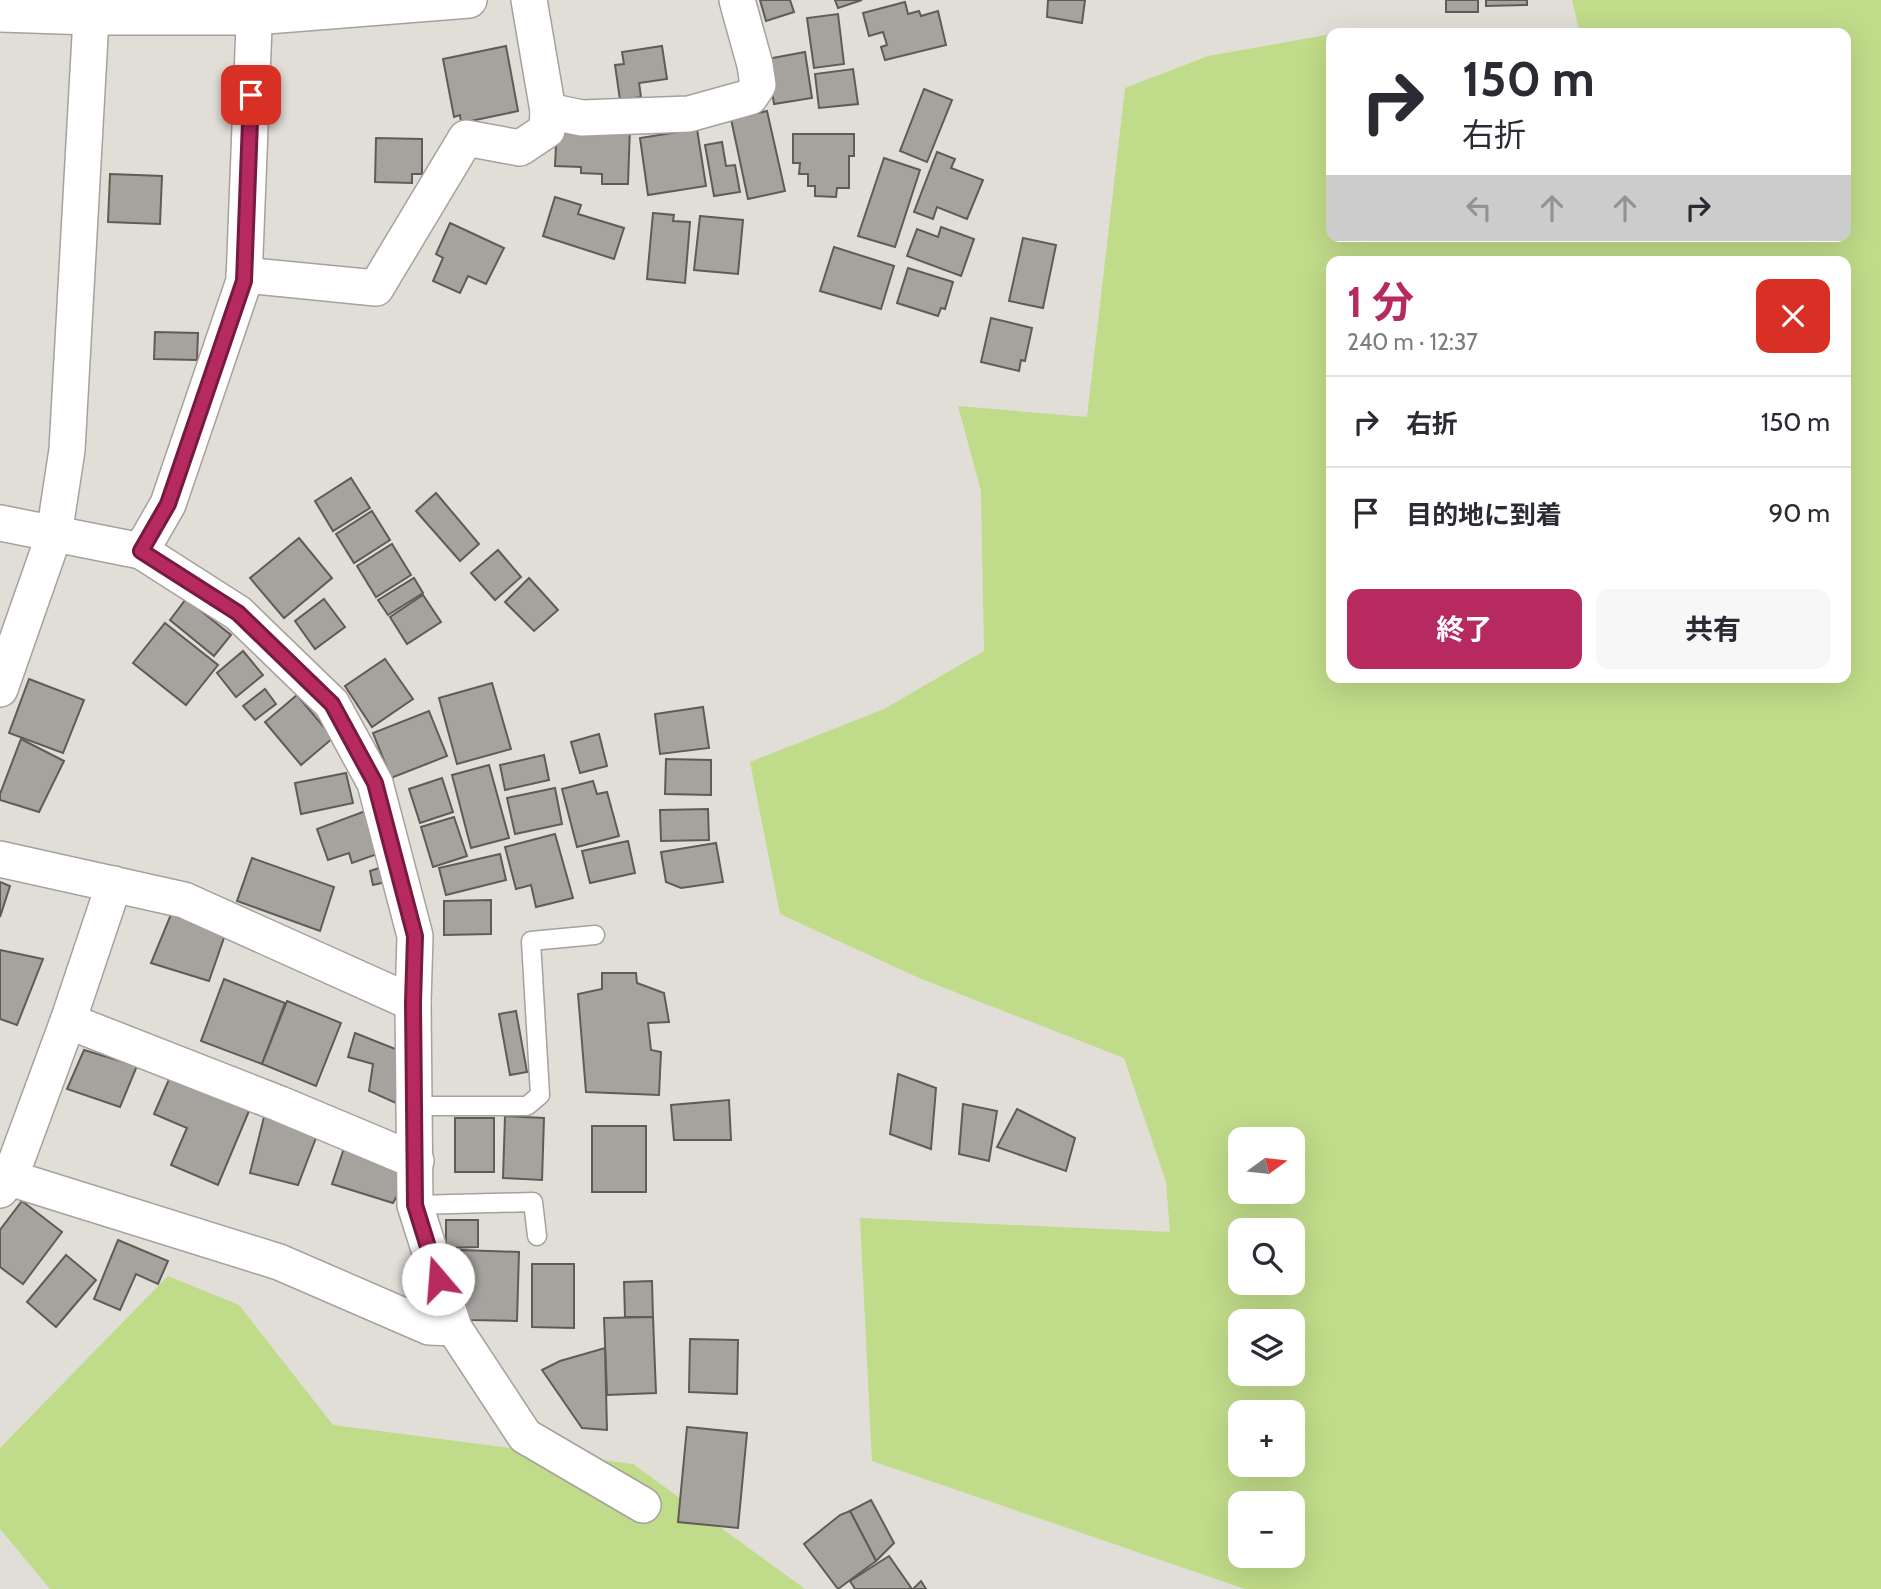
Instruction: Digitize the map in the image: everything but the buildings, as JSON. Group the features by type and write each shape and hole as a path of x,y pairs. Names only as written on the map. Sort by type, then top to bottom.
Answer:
{"street":[{"path":"244,275 376,288 466,138 520,148 547,130 548,111 529,0"},
{"path":"548,111 582,118 689,114 750,97 758,85 737,0"},
{"path":"0,14 92,9 255,9 456,1"},
{"path":"0,689 54,535 68,450 92,9"},
{"path":"141,551 168,504 244,275 255,9"},
{"path":"0,523 141,551 238,613 332,704 375,783 415,936 415,1205 454,1328 525,1436 643,1505"},
{"path":"0,859 184,900 413,1003"},
{"path":"114,884 68,1021 5,1184 279,1262 429,1326 454,1328"},
{"path":"68,1021 280,1104 416,1161"}],"lane":[{"path":"414,1106 527,1106 540,1095 531,940 595,935"},
{"path":"415,1205 533,1202 537,1236"}],"green space":[{"path":"1572,0 1881,0 1881,1589 1245,1589 872,1461 860,1218 1170,1232 1166,1182 1124,1058 919,978 780,914 750,762 884,709 984,651 981,491 958,406 1087,417 1125,88 1208,56 1326,35 1326,242 1851,242 1851,28 1579,28"},
{"path":"168,1276 239,1305 333,1425 633,1464 805,1589 50,1589 0,1529 0,1448"}],"route":[{"path":"251,95 244,281 168,504 141,551 238,613 332,704 375,783 415,936 415,1205 438,1279"}]}
